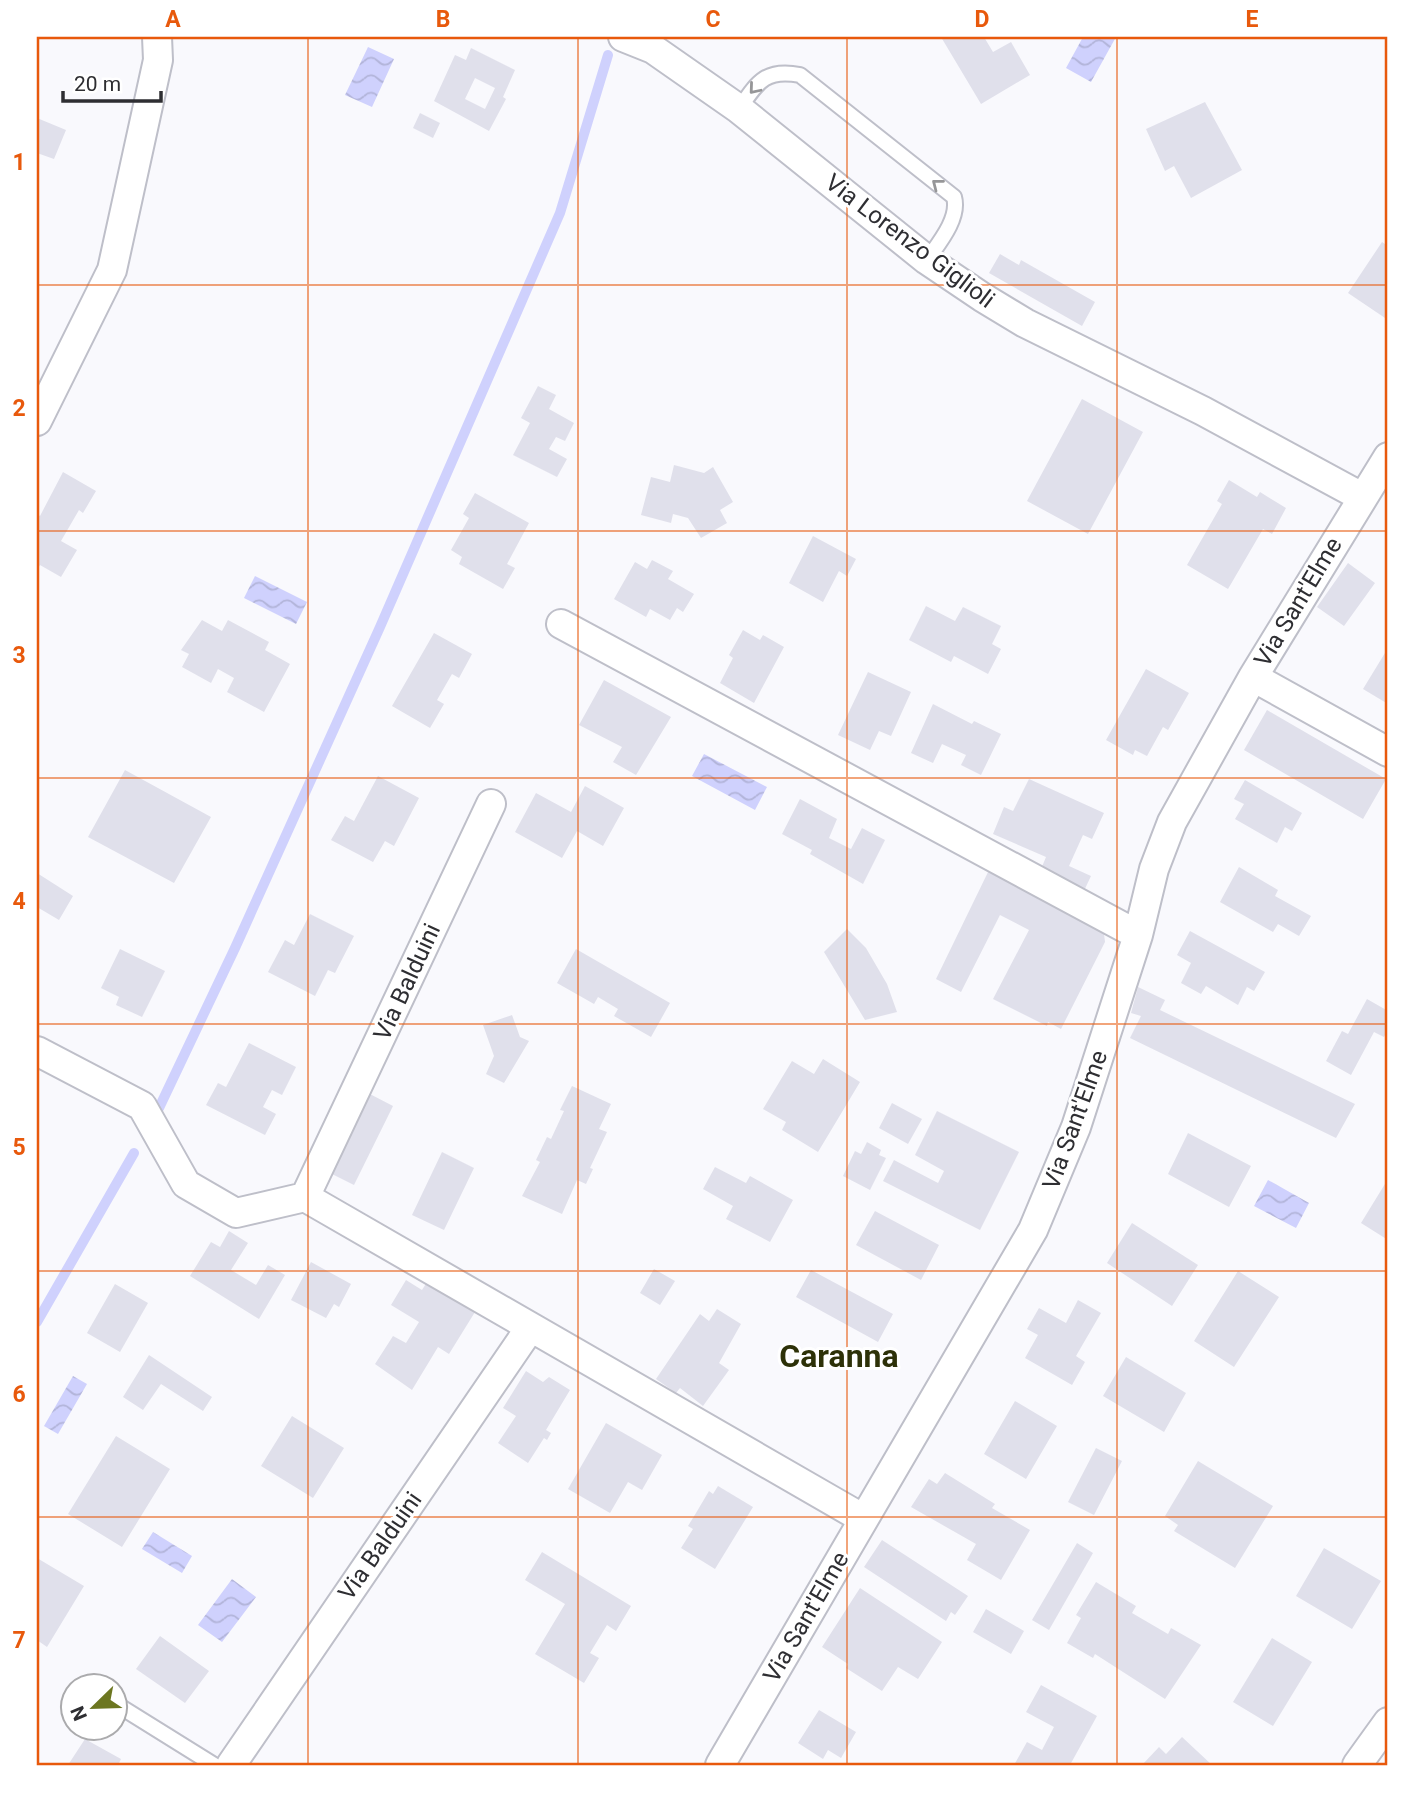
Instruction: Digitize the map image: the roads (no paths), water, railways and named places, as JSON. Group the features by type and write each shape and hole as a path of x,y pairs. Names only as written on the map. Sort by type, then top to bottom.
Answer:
{"street":[{"path":"37,421 112,270 158,60 157,37"},
{"name":"Via Lorenzo Giglioli","path":"623,37 653,49 739,109 928,260 1025,323 1203,411 1362,497"},
{"name":"Via Sant'Elme","path":"720,1765 862,1518 1033,1230 1076,1126 1138,935 1154,869 1172,822 1253,677 1388,457"},
{"path":"561,624 1138,935"},
{"path":"1253,677 1388,752"},
{"name":"Via Balduini","path":"305,1197 491,804"},
{"path":"37,1051 142,1106 186,1184 236,1213 305,1197 862,1518"},
{"name":"Via Balduini","path":"231,1765 530,1328"},
{"path":"1357,1765 1388,1722"}],"lane":[{"path":"739,109 758,83 769,75 783,72 800,75 954,197 957,206 944,236 928,260"},
{"path":"130,1713 214,1765"}],"water":[{"path":"1083,37 1116,37 1091,82 1066,68"},
{"path":"368,47 394,59 372,107 345,95"},
{"path":"255,576 307,602 296,624 244,598"},
{"path":"704,754 767,787 755,810 692,776"},
{"path":"1268,1180 1309,1203 1296,1228 1254,1206"},
{"path":"73,1376 87,1384 58,1434 44,1426"},
{"path":"153,1532 192,1556 182,1573 142,1549"},
{"path":"232,1579 256,1597 222,1642 198,1625"}],"waterway":[{"path":"159,1108 235,948 380,627 560,213 608,55"},
{"path":"37,1322 134,1153"}],"district":[{"name":"Caranna","path":"839,1356"}]}
